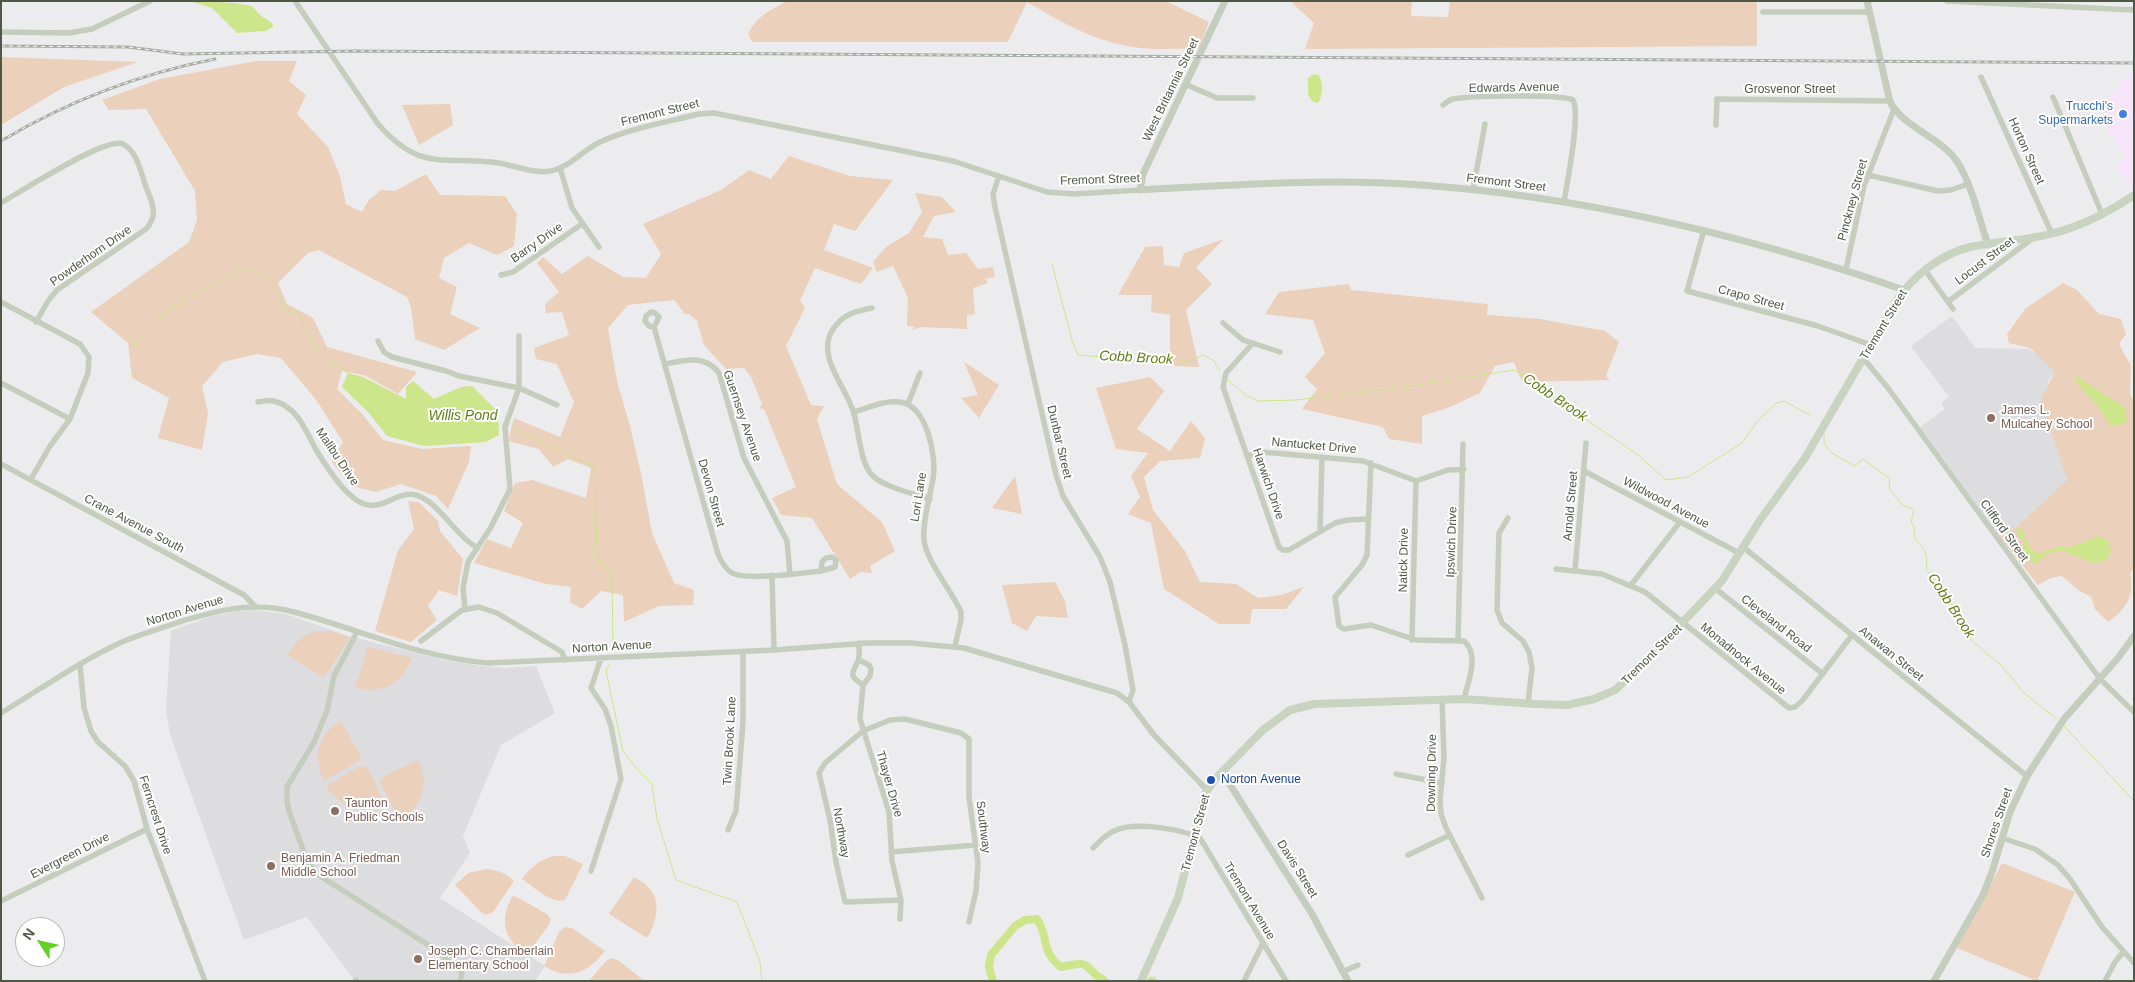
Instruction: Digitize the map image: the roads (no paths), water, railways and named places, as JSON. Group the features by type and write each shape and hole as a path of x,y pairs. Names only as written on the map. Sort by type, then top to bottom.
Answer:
{"main road":[{"name":"Tremont Street","path":"1141,981 1177,902 1200,806 1207,790 1263,730 1282,715 1296,708 1328,703 1464,699 1528,704 1572,704 1594,700 1612,692 1630,678 1716,589 1805,458 1904,290 1925,270 1962,250 2052,234 2102,214 2134,195"}],"street":[{"path":"1,32 69,32 92,29 150,1"},
{"name":"Fremont Street","path":"295,1 378,124 404,148 420,156 435,160 498,163 536,171 550,171 560,168 591,147 610,138 707,113 724,114 953,161 1051,193 1074,194 1276,182 1393,184 1514,194 1704,230 1846,269 1904,290"},
{"name":"West Britannia Street","path":"1140,190 1142,177 1225,1"},
{"path":"1867,1 1889,101 1894,109 1953,156 1968,184 1988,245"},
{"path":"1947,1 2134,10"},
{"path":"1763,12 1869,12"},
{"name":"Horton Street","path":"1981,77 2052,234"},
{"path":"1185,84 1217,98 1253,98"},
{"name":"Edwards Avenue","path":"1443,105 1454,99 1558,96 1572,100 1575,110 1572,153 1564,202"},
{"path":"2053,97 2102,214"},
{"name":"Grosvenor Street","path":"1716,125 1717,99 1889,101"},
{"name":"Pinckney Street","path":"1846,269 1868,175 1894,109"},
{"path":"1473,190 1485,124"},
{"name":"Powderhorn Drive","path":"1,203 91,151 108,144 119,143 125,145 132,153 153,205 154,217 146,229 57,290 36,322"},
{"path":"560,168 572,208 599,246"},
{"path":"1868,175 1938,191 1950,190 1968,184"},
{"name":"Dunbar Street","path":"999,176 993,190 995,208 1056,475 1063,496 1100,558 1110,582 1134,690 1129,702"},
{"name":"Barry Drive","path":"501,275 513,272 582,224"},
{"name":"Crapo Street","path":"1704,230 1686,292 1818,326 1871,344"},
{"name":"Locust Street","path":"1948,301 2034,237"},
{"path":"1925,270 1954,309"},
{"path":"1,302 80,344 89,357 88,373 70,419 50,446 31,480"},
{"path":"872,308 855,311 843,318 832,332 826,346 832,365 854,412 865,462 871,474 881,482 930,499"},
{"path":"1223,323 1239,338 1280,352"},
{"name":"Devon Street","path":"654,327 720,558 726,568 735,574 745,576 821,571"},
{"path":"465,608 463,588 468,562 476,547 491,527 509,494 510,481 505,428 519,388 519,336"},
{"path":"378,341 384,352 392,358 459,376 519,388 557,406"},
{"name":"Harwich Drive","path":"1253,343 1226,373 1222,385 1280,548 1289,550 1320,531 1343,521 1368,519"},
{"name":"Clifford Street","path":"1863,358 1888,388 2100,679 2134,712"},
{"name":"Guernsey Avenue","path":"666,364 699,359 711,365 719,373 744,458 787,541 790,574"},
{"path":"854,412 888,402 908,404 920,373"},
{"path":"1,383 70,419"},
{"name":"Malibu Drive","path":"258,402 273,400 295,413 316,449 342,485 357,501 379,506 409,494 416,495 425,499 466,541 476,547"},
{"name":"Lori Lane","path":"908,404 923,420 933,457 934,474 924,540 928,552 961,612 955,646"},
{"name":"Arnold Street","path":"1575,570 1586,443"},
{"name":"Ipswich Drive","path":"1458,640 1464,469 1463,444"},
{"name":"Nantucket Drive","path":"1248,456 1262,452 1360,460 1416,481"},
{"path":"1320,531 1322,457"},
{"path":"1371,463 1365,560 1335,597 1339,626 1344,630 1375,625 1412,640 1458,640 1468,644 1472,654 1464,699"},
{"name":"Crane Avenue South","path":"1,464 244,595 255,606"},
{"path":"1416,481 1446,470 1464,469"},
{"name":"Wildwood Avenue","path":"1584,471 1680,522 1741,550"},
{"name":"Natick Drive","path":"1412,640 1416,481"},
{"path":"1508,518 1499,533 1497,610 1502,623 1522,641 1530,652 1532,668 1528,704"},
{"path":"1631,585 1680,522"},
{"name":"Anawan Street","path":"1741,550 1852,635 2027,776"},
{"name":"Monadnock Avenue","path":"1556,569 1602,574 1631,585 1656,600 1784,705 1791,708 1802,701 1823,674"},
{"path":"772,575 774,650"},
{"name":"Cleveland Road","path":"1716,589 1823,674"},
{"name":"Norton Avenue","path":"1,713 108,649 133,638 218,610 255,606 294,612 412,648 467,661 495,663 744,652 859,643 911,643 955,646 1112,692 1129,702 1154,735 1207,790"},
{"path":"421,641 465,608 479,607 497,613 562,652 565,660"},
{"path":"357,632 334,676 327,711 314,742 288,783 286,801 307,861 311,867 331,884 404,928 449,960 462,972 460,981"},
{"path":"1823,674 1852,635"},
{"name":"Shores Street","path":"1934,981 1983,895 2014,802 2027,776 2065,718 2134,637"},
{"name":"Thayer Drive","path":"859,643 859,660 852,674 856,680 863,684"},
{"name":"Twin Brook Lane","path":"728,830 736,811 743,722 744,652"},
{"path":"591,871 621,779 611,726 605,709 591,688 601,658"},
{"name":"Thayer Drive","path":"859,660 871,669 870,676 863,684 860,714 863,731 888,808 891,852 901,900 900,919"},
{"name":"Ferncrest Drive","path":"80,665 84,708 91,730 98,742 120,760 134,781 147,829 204,980"},
{"name":"Downing Drive","path":"1442,699 1444,758 1441,814 1482,898"},
{"name":"Southway","path":"863,731 890,720 900,719 966,735 970,746 969,794 978,863 976,891 969,922"},
{"name":"Northway","path":"863,731 821,769 820,779 830,820 836,862 845,902 901,900"},
{"name":"Davis Street","path":"1222,772 1312,914 1348,981"},
{"path":"1396,774 1442,783"},
{"path":"1093,848 1108,834 1120,828 1147,826 1193,836"},
{"name":"Evergreen Drive","path":"1,901 147,829"},
{"path":"1408,855 1450,835"},
{"name":"Tremont Avenue","path":"1193,836 1201,840 1286,981"},
{"path":"2002,838 2035,849 2058,865 2070,879 2102,927 2134,963"},
{"path":"891,852 976,845"},
{"path":"1244,981 1263,942"},
{"path":"2105,981 2115,962 2123,952"},
{"path":"1342,972 1358,965"}],"water":[{"path":"190,1 252,6 261,16 272,23 273,27 265,31 237,33 212,8"},
{"path":"1314,74 1319,75 1321,81 1322,93 1318,103 1312,101 1308,94 1308,78"},
{"name":"Willis Pond","path":"348,373 363,377 406,399 406,387 413,381 434,399 461,387 472,386 498,412 499,435 486,442 424,446 387,436 368,412 342,387"},
{"path":"2076,376 2123,406 2127,420 2122,425 2111,426 2095,403 2076,382"},
{"path":"2021,528 2030,548 2037,554 2059,546 2069,548 2098,536 2109,541 2111,551 2106,561 2093,563 2064,551 2058,551 2047,554 2036,564 2029,560 2023,551 2024,543 2015,530"}],"waterway":[{"name":"Cobb Brook","path":"1052,264 1072,340 1078,355 1160,362 1170,357 1185,363 1203,355 1213,360 1220,370"},
{"path":"132,347 165,312 245,267 271,278 283,306 302,318 301,326 318,351 348,373"},
{"name":"Cobb Brook","path":"1228,380 1245,395 1259,401 1296,400 1391,389 1514,370 1638,455 1666,480 1688,477 1742,443 1758,420 1777,403 1784,401 1810,415"},
{"path":"512,427 595,466 597,559 612,574 613,651"},
{"name":"Cobb Brook","path":"1824,432 1824,444 1832,453 1855,466 1863,459 1890,479 1889,488 1902,505 1914,510 1911,522 1914,526 1915,539 1926,556 1926,569 1949,598 1971,640 2001,665 2024,693 2057,719"},
{"path":"610,664 606,671 623,751 652,784 657,819 676,880 737,902 760,962 762,981"},
{"name":"Cobb Brook","path":"2064,726 2134,801"},
{"path":"993,981 989,967 991,955 1015,926 1025,920 1037,919 1041,925 1047,949 1054,961 1061,967 1084,964 1105,981"}],"railway":[{"path":"1,46 128,47 183,54 356,51 2134,63"},
{"path":"1,141 78,101 132,81 215,59"}],"place":[{"name":"Trucchi's Supermarkets","path":"2123,114"},
{"name":"James L. Mulcahey School","path":"1991,418"},
{"name":"Norton Avenue","path":"1211,780"},
{"name":"Taunton Public Schools","path":"335,811"},
{"name":"Benjamin A. Friedman Middle School","path":"271,866"},
{"name":"Joseph C. Chamberlain Elementary School","path":"418,959"}]}
